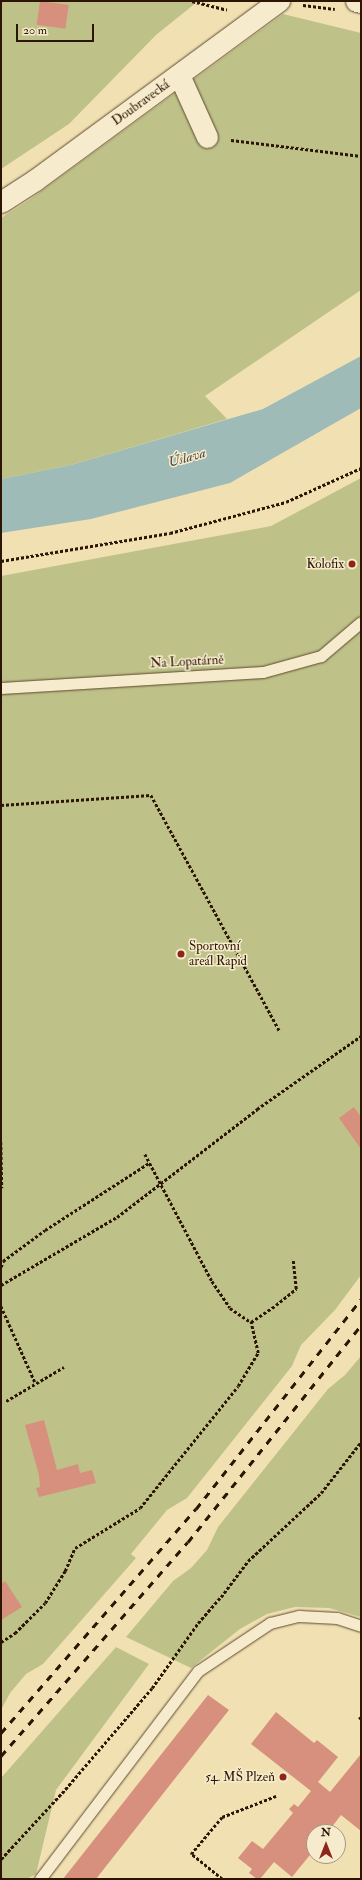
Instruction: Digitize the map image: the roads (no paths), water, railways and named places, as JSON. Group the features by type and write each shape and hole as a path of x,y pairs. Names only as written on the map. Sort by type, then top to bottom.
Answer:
{"street":[{"name":"Doubravecká","path":"1,202 41,176 277,3"},
{"path":"179,75 207,137"}],"lane":[{"name":"Na Lopatárně","path":"1,688 263,672 321,656 361,622"},
{"path":"40,1879 198,1672 270,1623 299,1616 337,1618 361,1626"}],"water":[{"name":"Úslava","path":"361,356 361,408 230,483 91,519 1,533 1,479 71,465 263,409"}],"railway":[{"path":"1,1733 196,1509 361,1299"},
{"path":"1,1756 188,1542 361,1325"}],"place":[{"name":"Kolofix","path":"352,564"},
{"name":"Sportovní areál Rapid","path":"181,954"},
{"name":"54. MŠ Plzeň","path":"283,1777"}]}
